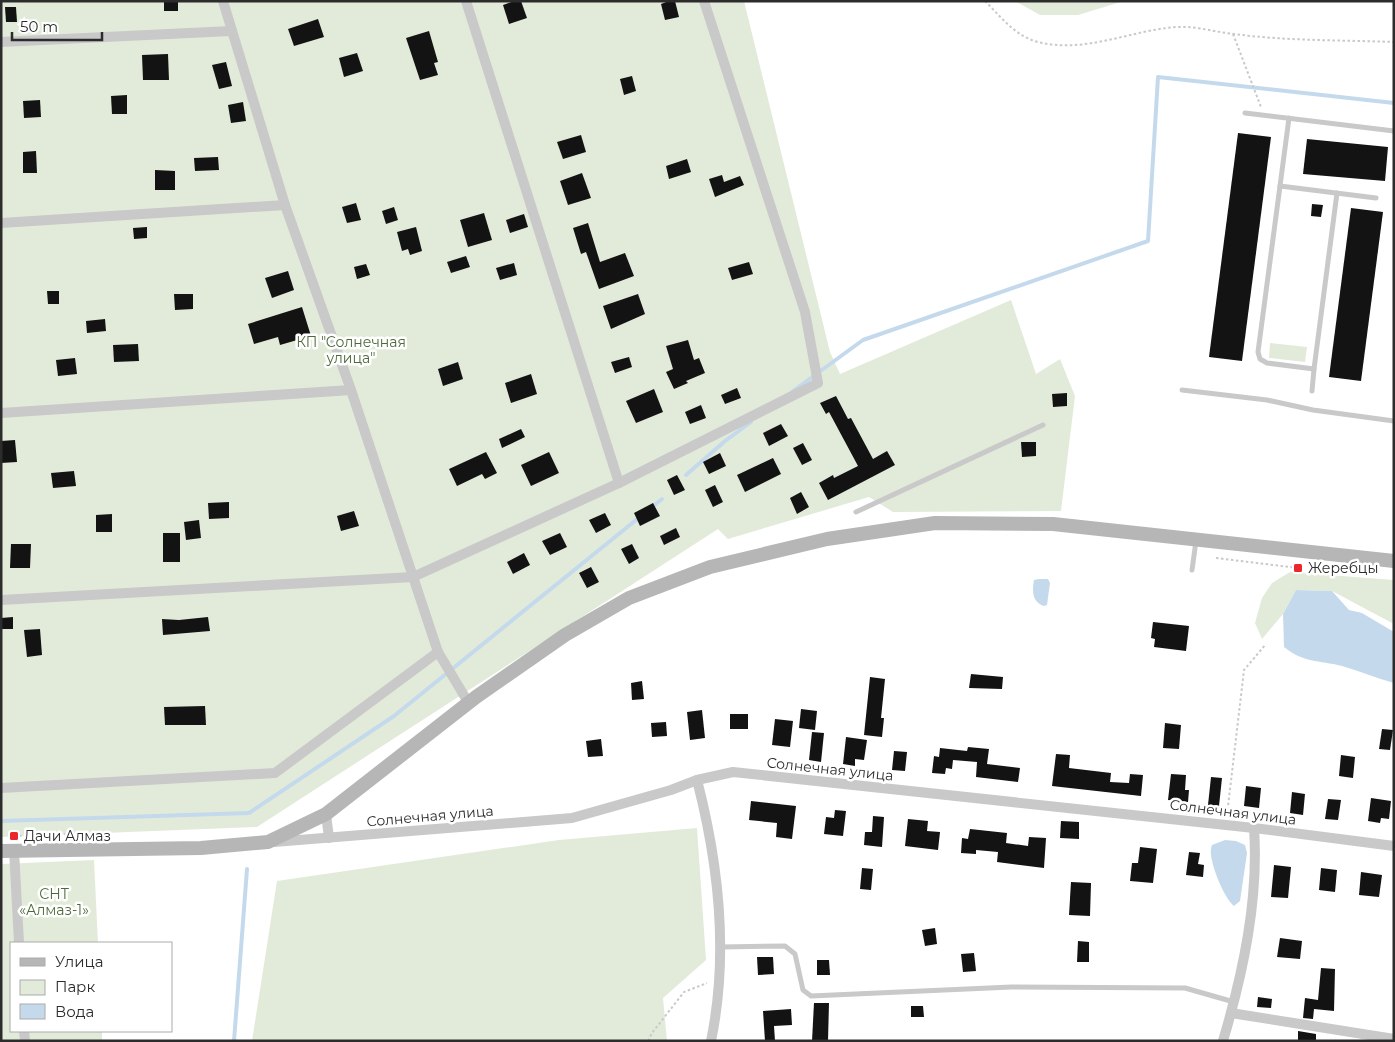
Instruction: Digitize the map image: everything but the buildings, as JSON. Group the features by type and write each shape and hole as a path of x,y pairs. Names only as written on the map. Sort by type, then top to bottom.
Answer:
{"main road":[{"path":"10,846 201,848 268,842 326,814 468,702 565,634 629,598 710,567 826,539 944,523 1053,524 1394,561"}],"street":[{"path":"222,1 285,205 352,390 438,652 468,702"},
{"path":"466,1 619,483"},
{"path":"1,600 414,576 619,483 818,383 805,312 704,1"},
{"path":"1,42 231,31"},
{"path":"1,223 285,205"},
{"path":"1,413 352,390"},
{"path":"1,788 275,773 438,652"},
{"name":"Солнечная улица","path":"268,842 572,818 671,790 697,780 733,772 1254,828 1394,846"},
{"path":"697,780 711,836 722,946 716,1016 711,1041"},
{"path":"326,814 329,838"},
{"path":"1223,1041 1240,980 1257,862 1254,828"},
{"path":"10,846 19,942"},
{"path":"1231,1012 1394,1039"}],"lane":[{"path":"1245,113 1394,131"},
{"path":"1289,118 1258,352 1260,359 1267,363 1314,370"},
{"path":"1280,186 1376,198"},
{"path":"1312,391 1337,193"},
{"path":"1182,390 1267,400 1313,410 1394,421"},
{"path":"856,512 1044,425"},
{"path":"1192,570 1196,539"},
{"path":"722,946 785,946 795,954 803,990 811,996 1011,987 1185,988 1234,1002"}],"path":[{"path":"985,1 1022,37 1040,43 1103,42 1176,27 1201,27 1233,34 1394,42"},
{"path":"1233,34 1264,116"},
{"path":"1216,558 1298,568"},
{"path":"1226,825 1244,670 1266,644"},
{"path":"10,846 70,834"},
{"path":"648,1041 652,1033 684,992 719,978"}],"green space":[{"name":"КП \"Солнечная улица\"","path":"1,1 744,1 830,352 840,374 1011,300 1036,374 1060,359 1075,396 1061,511 893,512 869,497 728,539 718,529 257,827 1,837"},
{"path":"1015,1 1124,1 1078,15 1040,15"},
{"path":"1270,343 1307,347 1305,362 1269,358"},
{"path":"1290,572 1394,580 1394,624 1332,591 1296,590 1283,614 1262,639 1255,623 1262,598 1272,583"},
{"path":"697,828 706,960 663,998 667,1041 252,1041 277,881 559,840"},
{"name":"СНТ «Алмаз-1»","path":"94,860 98,942 10,942 10,1032 102,1032 102,1041 1,1041 1,864"}],"water":[{"path":"1048,579 1050,583 1047,605 1044,606 1037,602 1034,596 1034,580"},
{"path":"1296,590 1332,591 1349,610 1362,613 1394,632 1394,683 1342,666 1298,656 1284,647 1283,614"},
{"path":"1225,840 1236,841 1245,845 1247,853 1240,901 1234,906 1221,887 1212,858 1212,845"}],"waterway":[{"path":"793,391 863,340 1148,241 1158,77 1394,103"},
{"path":"686,475 725,441 751,422"},
{"path":"652,507 662,499"},
{"path":"1,821 249,813 394,716 641,516"},
{"path":"234,1041 247,869"}],"place":[{"name":"Жеребцы","path":"1298,568"},
{"name":"Дачи Алмаз","path":"14,836"}]}
